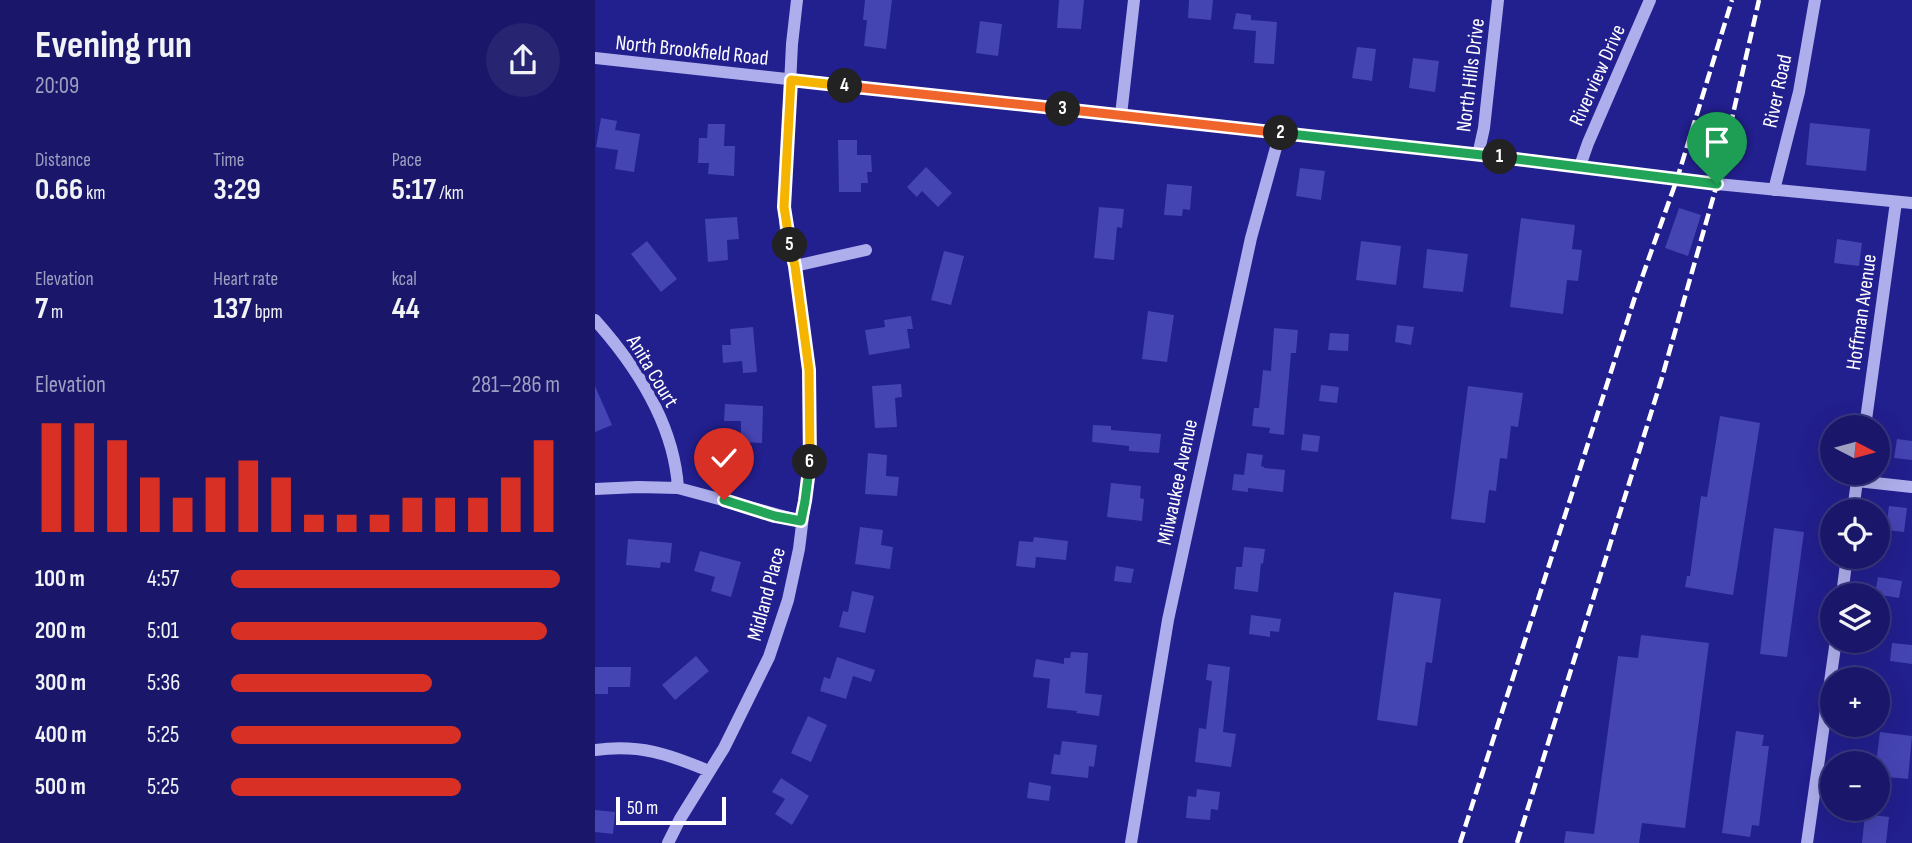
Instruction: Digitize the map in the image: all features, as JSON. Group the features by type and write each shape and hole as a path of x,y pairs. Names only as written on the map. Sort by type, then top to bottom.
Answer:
{"street":[{"name":"Midland Place","path":"668,843 724,748 769,657 788,600 799,549 810,460 809,370 784,207 797,0"},
{"path":"1121,115 1134,0"},
{"name":"North Hills Drive","path":"1478,155 1499,0"},
{"name":"Riverview Drive","path":"1580,166 1650,0"},
{"name":"River Road","path":"1774,190 1799,92 1815,0"},
{"name":"North Brookfield Road","path":"595,58 1580,166 1774,190 1912,203"},
{"name":"Milwaukee Avenue","path":"1131,843 1170,610 1251,238 1280,133"},
{"name":"Hoffman Avenue","path":"1867,415 1896,202"},
{"path":"795,266 866,250"},
{"name":"Anita Court","path":"595,320 642,382 656,407 677,465 678,488"},
{"path":"1890,483 1912,487"},
{"path":"595,489 678,488 801,521"},
{"path":"1807,843 1834,653"},
{"path":"595,750 615,748 649,751 670,755 709,771"}],"building":[{"path":"865,0 892,0 886,49 864,46 867,20 863,20"},
{"path":"1059,0 1084,0 1081,29 1057,28"},
{"path":"1189,0 1213,0 1211,20 1188,18"},
{"path":"1236,13 1251,15 1251,20 1277,22 1274,64 1254,63 1256,31 1233,29"},
{"path":"980,21 1002,24 998,56 976,53"},
{"path":"1357,47 1376,49 1372,81 1352,78"},
{"path":"1413,58 1439,61 1435,92 1409,88"},
{"path":"601,118 617,121 615,130 640,134 634,172 615,169 618,150 596,147"},
{"path":"1810,123 1870,129 1866,171 1806,165"},
{"path":"708,124 725,124 724,146 735,146 734,176 708,174 709,163 698,163 699,138 707,138"},
{"path":"838,140 857,140 857,155 871,155 872,172 867,172 868,183 861,183 861,192 839,192"},
{"path":"926,167 952,193 938,207 922,191 917,197 907,187"},
{"path":"1300,168 1325,171 1321,200 1296,196"},
{"path":"1167,184 1192,186 1190,210 1183,209 1182,216 1164,215"},
{"path":"1099,207 1124,209 1122,228 1117,227 1114,260 1094,258"},
{"path":"1679,208 1701,215 1688,256 1665,248"},
{"path":"737,217 739,239 727,240 728,260 708,262 705,219"},
{"path":"1521,218 1575,225 1572,249 1582,250 1578,281 1567,280 1563,314 1510,307"},
{"path":"1837,239 1862,243 1859,266 1834,263"},
{"path":"647,241 677,279 661,292 631,254"},
{"path":"1361,241 1401,246 1396,285 1356,280"},
{"path":"1427,249 1468,254 1463,292 1423,288"},
{"path":"944,251 964,256 951,305 931,300"},
{"path":"1148,311 1174,315 1167,362 1142,359"},
{"path":"911,316 913,329 907,329 910,348 869,355 865,330 885,327 884,320"},
{"path":"1397,325 1414,327 1411,345 1395,342"},
{"path":"753,327 757,372 743,373 742,361 723,363 722,345 731,345 730,329"},
{"path":"1274,328 1298,330 1296,353 1291,353 1284,435 1269,433 1270,428 1252,426 1254,408 1259,408 1263,370 1271,371"},
{"path":"1330,333 1349,334 1348,351 1328,350"},
{"path":"901,384 902,397 895,398 897,427 875,428 872,386"},
{"path":"1321,385 1339,387 1337,403 1319,401"},
{"path":"595,386 612,425 595,432"},
{"path":"1468,386 1523,393 1518,427 1511,426 1507,459 1500,458 1496,491 1489,490 1485,523 1451,519"},
{"path":"725,404 763,406 762,443 741,442 741,421 724,421"},
{"path":"1720,416 1760,423 1733,595 1685,587 1687,576 1690,576 1701,496 1707,497"},
{"path":"1093,425 1111,426 1111,430 1161,434 1159,453 1129,451 1129,446 1092,442"},
{"path":"1303,434 1320,436 1318,452 1301,450"},
{"path":"1897,439 1912,441 1912,460 1894,458"},
{"path":"868,453 887,455 886,476 899,477 897,496 865,494"},
{"path":"1247,453 1263,455 1261,466 1264,468 1285,470 1283,492 1248,488 1248,492 1232,490 1234,474 1244,475"},
{"path":"1111,483 1141,486 1140,498 1144,499 1142,521 1107,517"},
{"path":"1890,506 1907,508 1904,532 1890,530"},
{"path":"860,527 883,530 881,545 893,547 890,569 855,564"},
{"path":"1774,528 1804,532 1787,657 1760,654"},
{"path":"1034,537 1068,541 1066,560 1036,557 1035,568 1016,566 1019,541 1033,542"},
{"path":"628,539 672,543 670,563 661,562 660,568 626,565"},
{"path":"1244,547 1265,549 1258,592 1234,589 1236,567 1242,567"},
{"path":"700,551 741,562 731,597 711,591 715,577 694,571"},
{"path":"1116,566 1134,569 1131,583 1114,581"},
{"path":"1878,577 1902,581 1899,598 1890,596 1890,583 1877,583"},
{"path":"852,591 874,596 865,633 839,627 843,611 848,612"},
{"path":"1394,592 1441,599 1432,663 1426,662 1417,726 1377,720"},
{"path":"1251,615 1281,619 1279,632 1270,631 1270,637 1249,634"},
{"path":"1641,635 1709,643 1685,828 1642,823 1639,843 1564,843 1566,831 1594,834 1618,656 1638,658"},
{"path":"1892,643 1912,645 1912,664 1890,661"},
{"path":"1071,652 1088,653 1085,693 1102,695 1099,716 1047,708 1050,679 1033,677 1036,659 1064,664 1064,658 1070,658"},
{"path":"696,656 709,671 675,700 662,685"},
{"path":"837,657 875,670 871,682 853,676 846,699 820,691 824,677 830,679"},
{"path":"1208,664 1230,667 1223,732 1236,734 1231,767 1195,762 1199,728 1206,729 1212,681 1206,680"},
{"path":"595,667 631,667 630,687 608,687 608,694 595,694"},
{"path":"808,716 827,725 811,762 791,753"},
{"path":"1736,731 1764,735 1762,746 1769,746 1759,826 1752,825 1750,837 1722,833"},
{"path":"1890,733 1912,736 1908,779 1890,777 1890,751 1878,751 1879,737 1890,737"},
{"path":"1062,741 1097,745 1094,767 1089,766 1088,778 1051,774 1054,754 1060,755"},
{"path":"781,778 809,796 792,825 775,814 785,799 772,792"},
{"path":"1029,782 1051,786 1049,801 1027,798"},
{"path":"1197,789 1220,792 1218,810 1211,809 1210,820 1186,818 1188,796 1196,797"},
{"path":"595,810 615,812 613,834 595,832"},
{"path":"1864,821 1889,821 1886,843 1862,843"}],"railway":[{"path":"1460,843 1634,300 1677,179 1732,0"},
{"path":"1517,843 1661,381 1717,184 1759,0"}],"route":[{"path":"724,500 801,521 805,501 810,460 809,370 784,207 791,80 1511,158 1717,184"}]}
